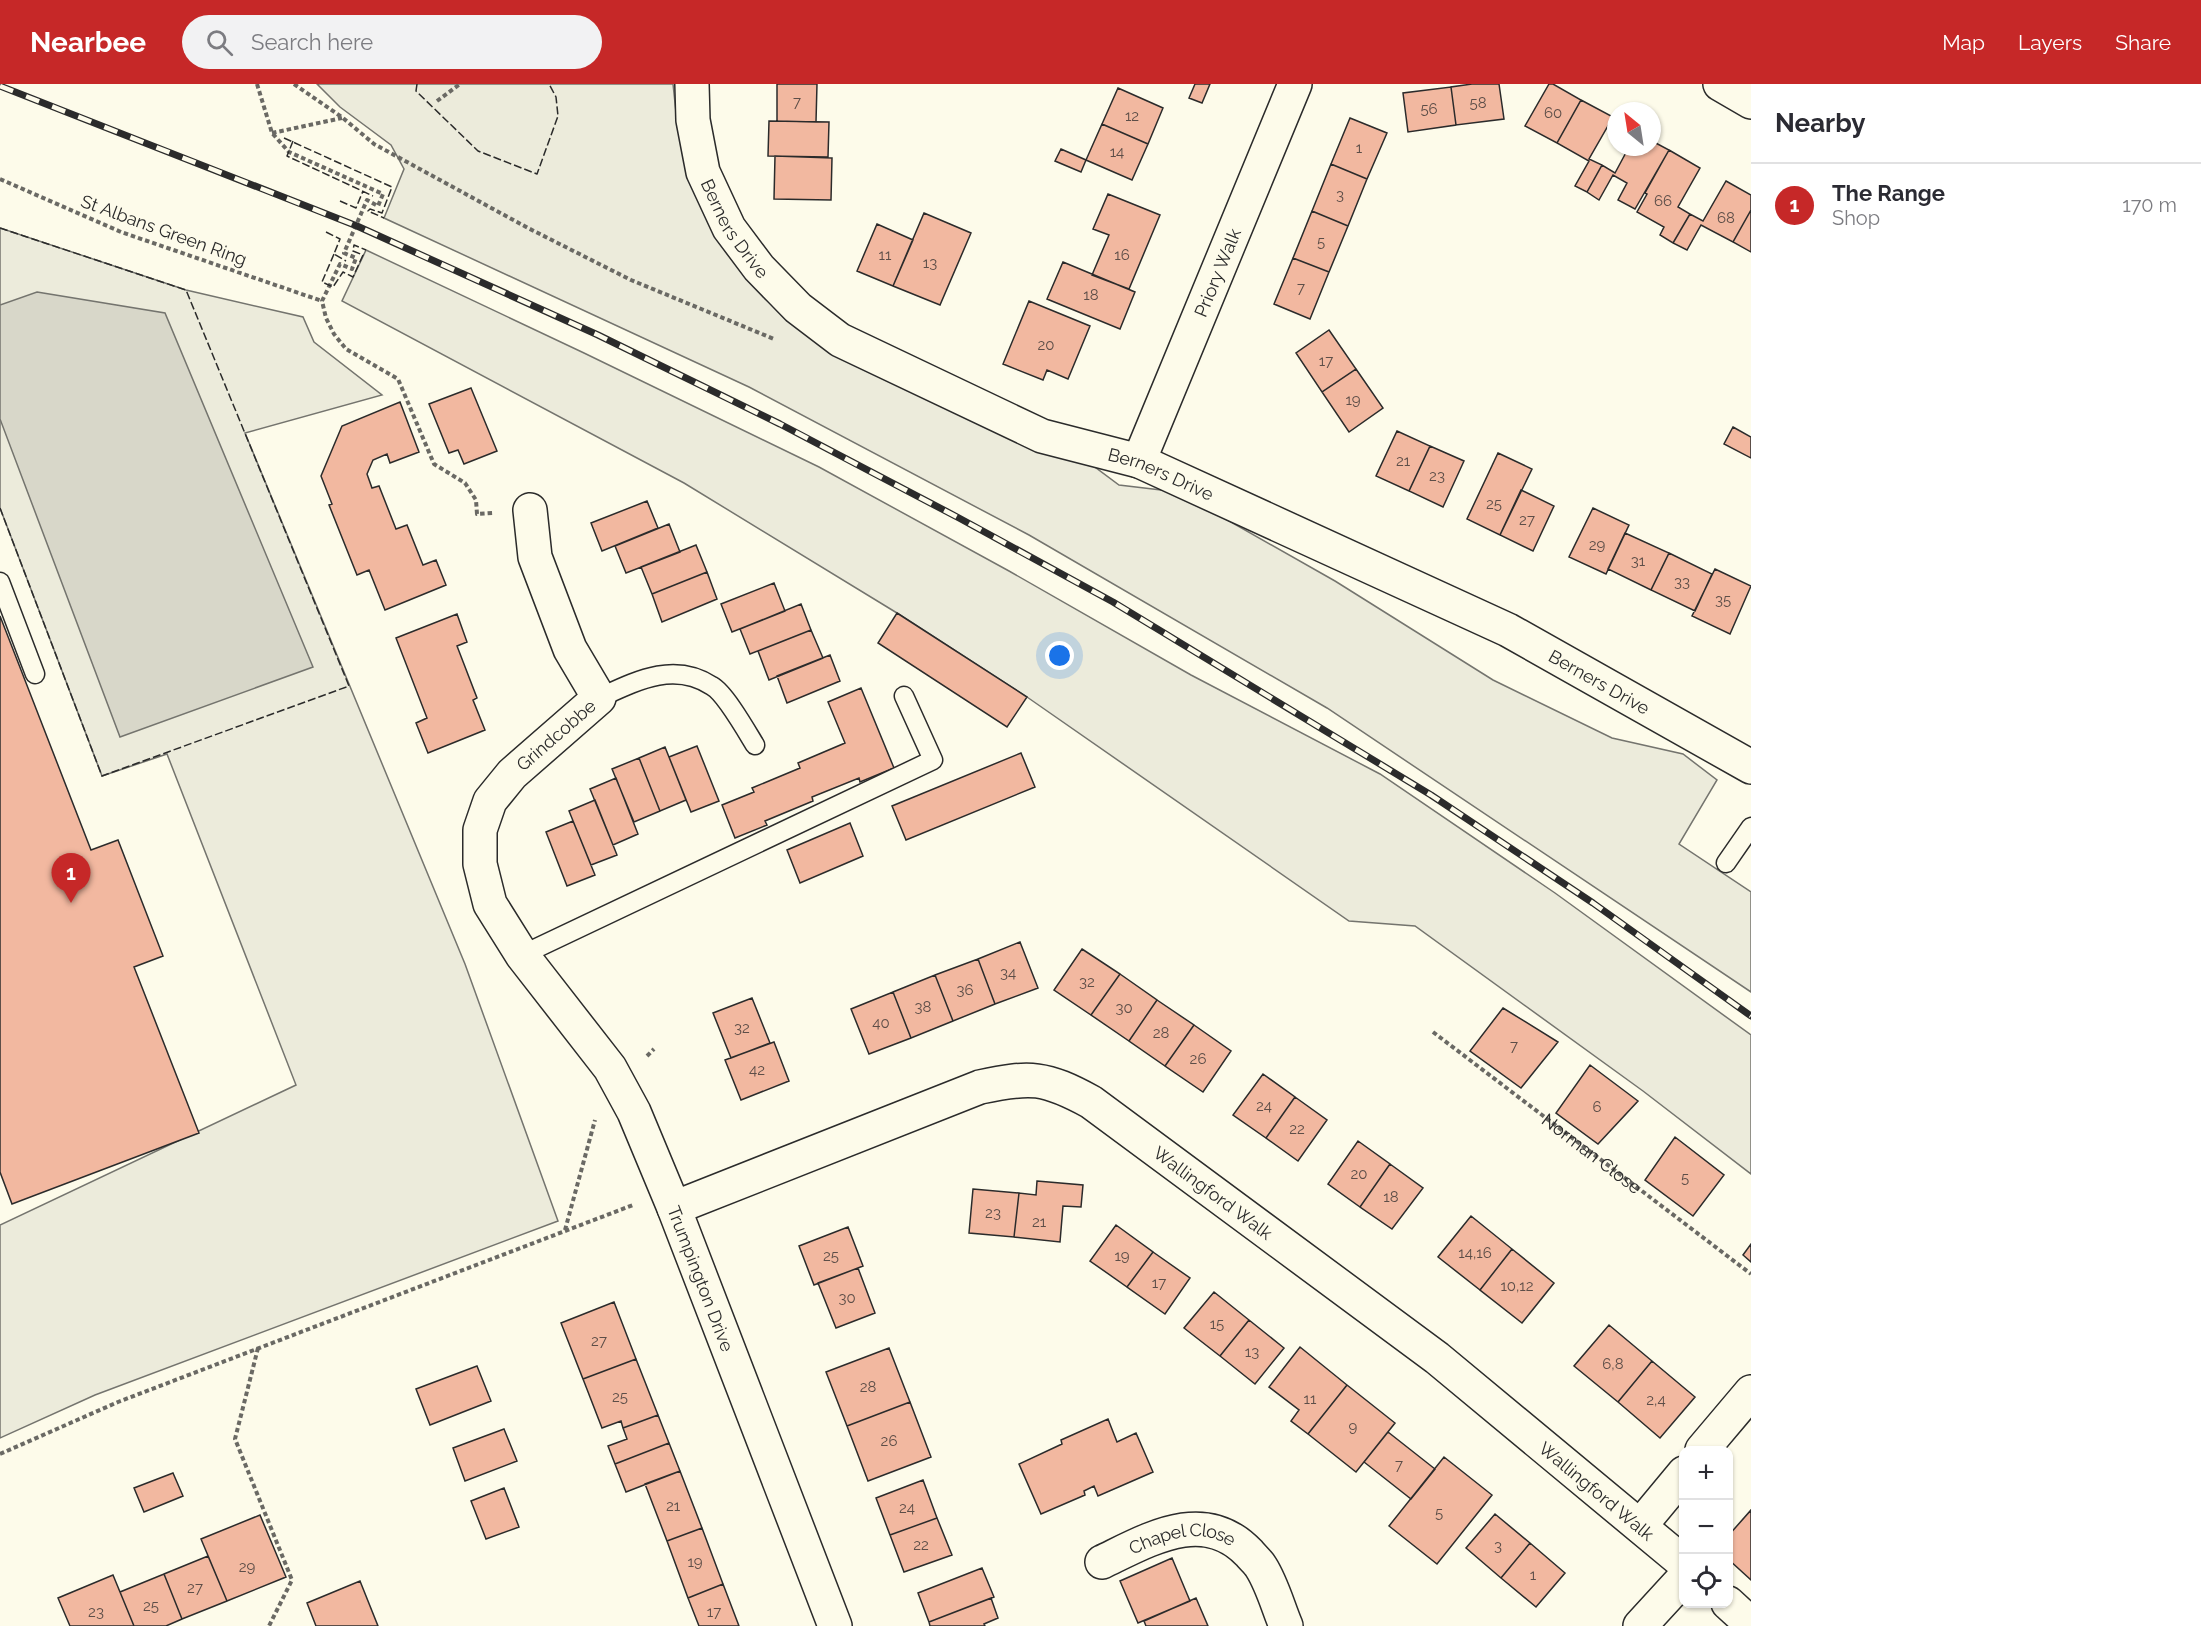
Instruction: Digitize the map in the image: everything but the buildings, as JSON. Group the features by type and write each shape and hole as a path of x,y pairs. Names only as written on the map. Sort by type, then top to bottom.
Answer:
{"street":[{"name":"Berners Drive","path":"692,84 693,120 703,172 729,228 759,268 798,308 840,340 1042,436 1139,461 1508,630 1751,767"},
{"name":"Priory Walk","path":"1139,461 1295,84"},
{"path":"1720,84 1751,102"},
{"name":"Grindcobbe","path":"522,955 490,904 480,864 480,830 490,801 512,774 599,698 570,648 535,557 530,510"},
{"name":"Trumpington Drive","path":"522,955 610,1068 634,1112 670,1199 835,1626"},
{"name":"Wallingford Walk","path":"670,1199 980,1087 1011,1080 1039,1080 1063,1086 1128,1128 1437,1358 1679,1560"},
{"path":"1705,1446 1751,1392"},
{"path":"1640,1526 1679,1478"},
{"name":"Chapel Close","path":"1102,1562 1159,1535 1185,1528 1215,1532 1238,1542 1261,1566 1286,1626"},
{"path":"1640,1626 1679,1582"},
{"path":"1733,1608 1751,1624"}],"lane":[{"path":"0,582 35,674"},
{"path":"599,698 645,678 681,673 714,686 740,720 755,746"},
{"path":"522,955 933,760 904,696"},
{"path":"1726,863 1751,827"}],"path":[{"path":"257,84 272,133 289,152 383,194 378,206 367,200 345,253 356,258 352,269 340,264 322,301 326,318 334,334 346,349 398,379 434,464 465,483 476,500 477,514 530,510"},
{"path":"294,84 343,118 374,144 528,228 631,280 750,331 782,342"},
{"path":"437,101 460,84"},
{"path":"272,133 343,118"},
{"name":"St Albans Green Ring","path":"0,179 121,232 322,301"},
{"name":"Norman Close","path":"1433,1032 1751,1274"},
{"path":"565,1230 610,1068"},
{"path":"0,1454 118,1402 565,1230 670,1199"},
{"path":"258,1348 235,1439 292,1580 269,1626"}],"shaded area":[{"path":"317,84 673,84 678,131 741,268 765,299 831,350 1088,462 1119,485 1178,492 1335,581 1493,680 1612,738 1683,754 1717,780 1679,844 1751,892 1751,992 1327,708 1029,535 749,387 384,218 404,169 391,145 340,107"},
{"path":"0,228 186,290 303,317 314,342 382,395 245,433 465,964 558,1221 95,1395 0,1438 0,1225 296,1085 167,754 102,776 0,508"},
{"path":"366,250 819,467 1009,571 1191,675 1380,774 1555,893 1751,1035 1751,1174 1643,1091 1415,926 1349,921 1027,697 897,613 684,483 342,301"},
{"path":"37,292 165,313 313,667 120,737 0,419 0,305"}],"railway":[{"path":"0,86 357,226 598,335 780,424 959,518 1113,602 1431,795 1593,903 1751,1016"}],"fence":[{"path":"417,84 416,91 478,151 537,174 558,116 556,97 549,84"},
{"path":"284,138 392,187 382,213 370,209 368,211 384,218"},
{"path":"293,141 287,156 373,196"},
{"path":"340,201 356,208 363,191"},
{"path":"0,228 186,290 349,686 102,776 0,508"},
{"path":"326,232 340,239 334,254 346,261"},
{"path":"334,254 322,282 333,287 343,272 353,277 363,255 353,251 354,245 366,250"}],"place":[{"name":"The Range","path":"71,903"}]}
